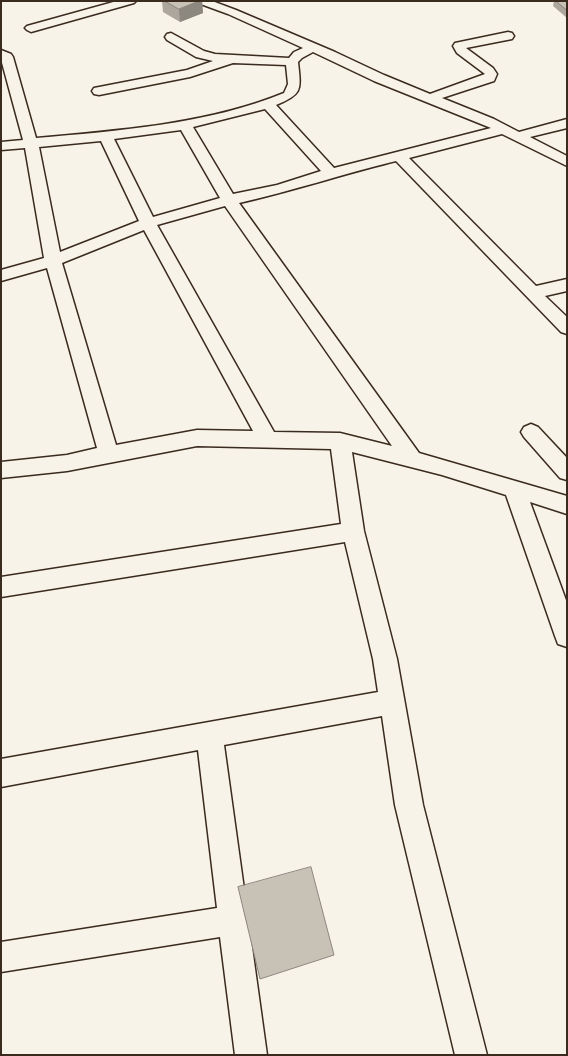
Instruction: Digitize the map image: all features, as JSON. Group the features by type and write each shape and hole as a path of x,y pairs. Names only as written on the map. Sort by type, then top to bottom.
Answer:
{"street":[{"path":"31,28 130,1"},
{"path":"202,1 232,12 313,47 379,78 505,129 565,160"},
{"path":"430,98 489,78 491,74 489,71 460,50 459,46 508,36"},
{"path":"171,37 200,54 214,58 292,62"},
{"path":"1,146 106,136 185,125 268,104 289,94 294,84 292,62 298,55 313,47"},
{"path":"1,54 7,58 31,144 53,261 109,454"},
{"path":"99,91 190,73 232,59"},
{"path":"268,104 331,174"},
{"path":"519,136 556,128 567,123"},
{"path":"185,125 229,200 412,459"},
{"path":"1,276 53,261 148,223 229,200 280,189 331,174 505,129"},
{"path":"106,136 148,223 268,440"},
{"path":"399,156 567,328"},
{"path":"532,292 567,284"},
{"path":"531,432 567,472"},
{"path":"1,470 67,463 197,438 340,441 412,459 567,505"},
{"path":"340,441 353,531 385,659 409,805 471,1055"},
{"path":"515,490 567,636"},
{"path":"1,587 353,531"},
{"path":"1,773 392,702"},
{"path":"208,735 251,1055"},
{"path":"1,957 233,920"}],"building":[{"path":"165,1 199,1 179,9"},
{"path":"556,1 567,1 567,10"},
{"path":"311,867 334,955 260,979 238,887"}]}
